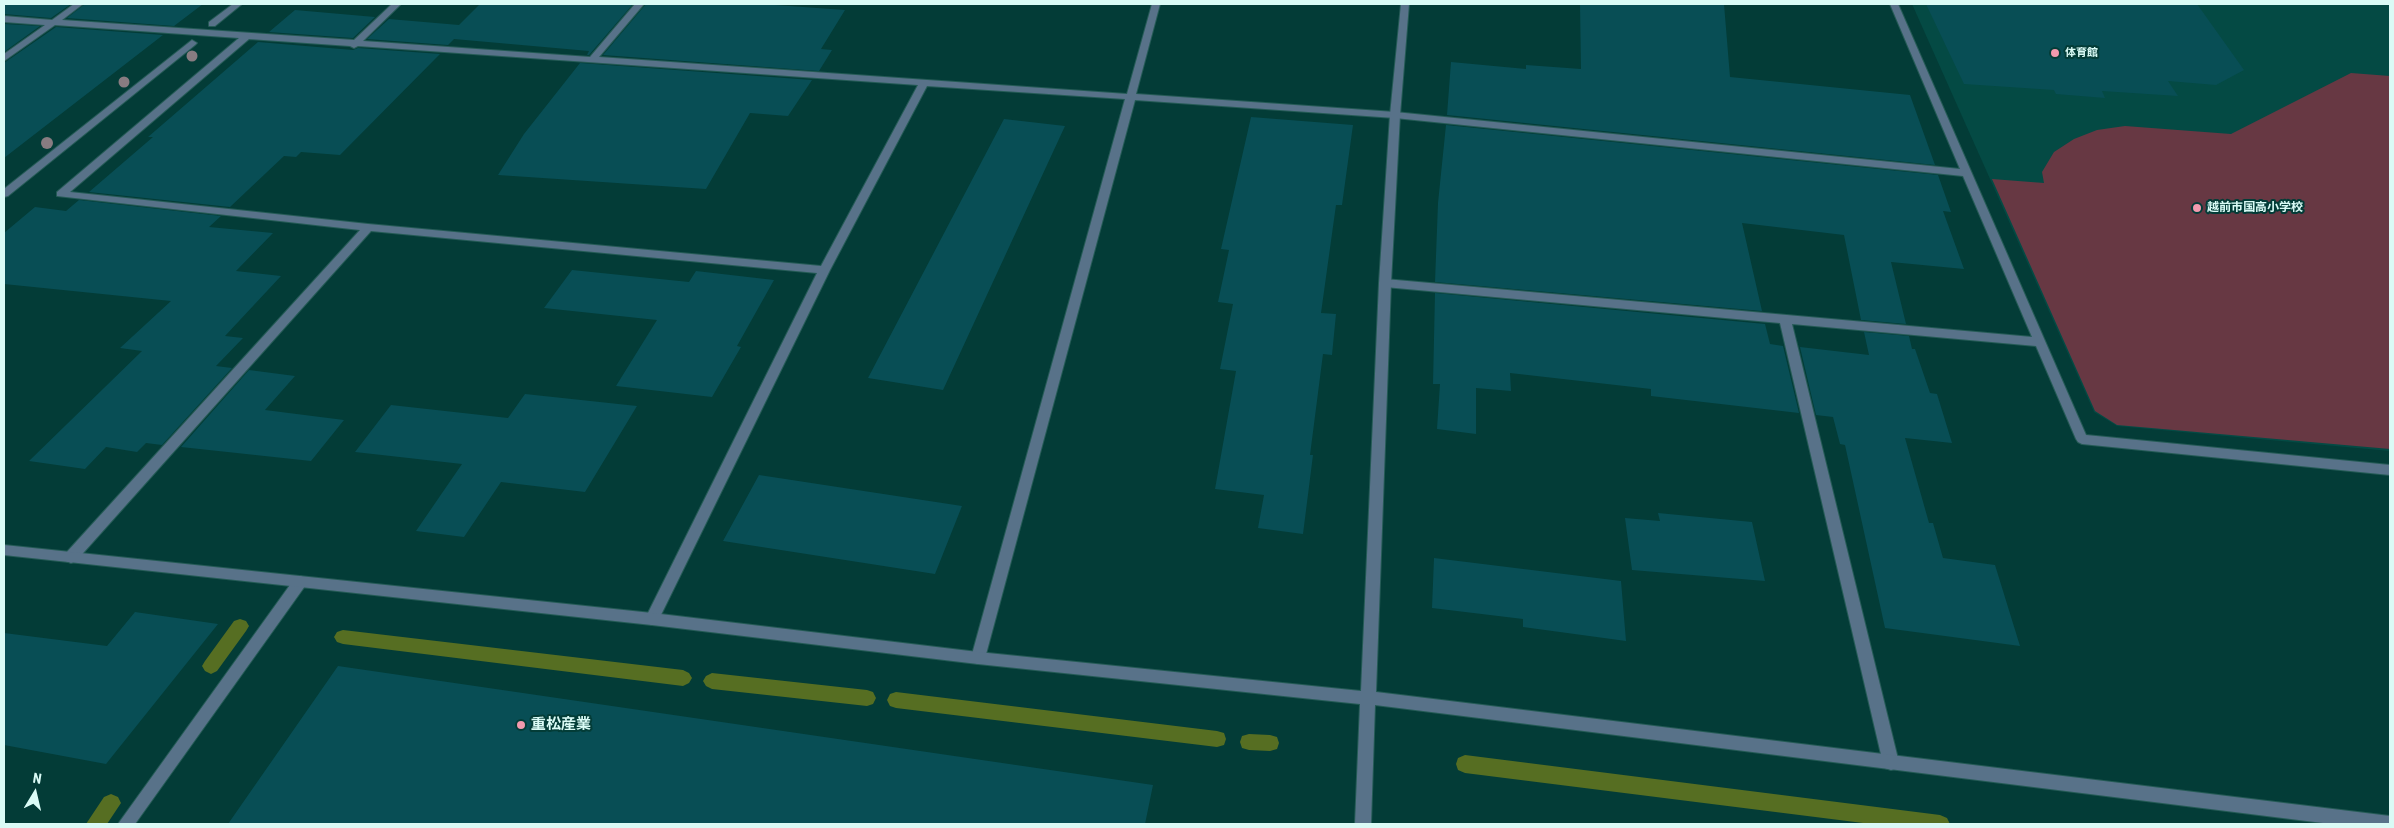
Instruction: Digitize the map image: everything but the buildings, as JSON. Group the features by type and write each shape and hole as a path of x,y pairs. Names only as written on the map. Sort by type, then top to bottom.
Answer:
{"street":[{"path":"4,58 79,4"},
{"path":"212,24 238,4"},
{"path":"354,45 397,4"},
{"path":"591,61 640,4"},
{"path":"978,658 1156,4"},
{"path":"1363,824 1385,283 1395,115 1405,4"},
{"path":"1894,4 2082,439 2390,470"},
{"path":"4,20 1395,115 1966,173"},
{"path":"246,37 61,194 368,227 824,270"},
{"path":"4,194 192,43"},
{"path":"652,619 824,270 924,83"},
{"path":"71,558 368,227"},
{"path":"1385,283 2041,342"},
{"path":"1785,318 1891,762"},
{"path":"4,550 652,619 978,658 1368,698 1891,762 2324,820 2390,824"},
{"path":"126,824 300,582"}],"shaded area":[{"name":"越前市国高小学校","path":"1912,4 2390,4 2390,451 2117,426 2094,412"},
{"name":"越前市国高小学校","path":"2351,73 2390,76 2390,449 2117,425 2095,411 1992,179 2044,183 2042,172 2054,152 2074,139 2097,130 2125,126 2231,134"}],"waterway":[{"path":"211,666 240,626"},
{"path":"343,637 683,678"},
{"path":"712,681 867,698"},
{"path":"896,700 1217,739"},
{"path":"1249,742 1270,743"},
{"path":"1465,764 1940,824"},
{"path":"96,824 111,803"}],"place":[{"name":"体育館","path":"2055,53"},
{"name":"越前市国高小学校","path":"2197,208"},
{"name":"重松産業","path":"521,725"}]}
